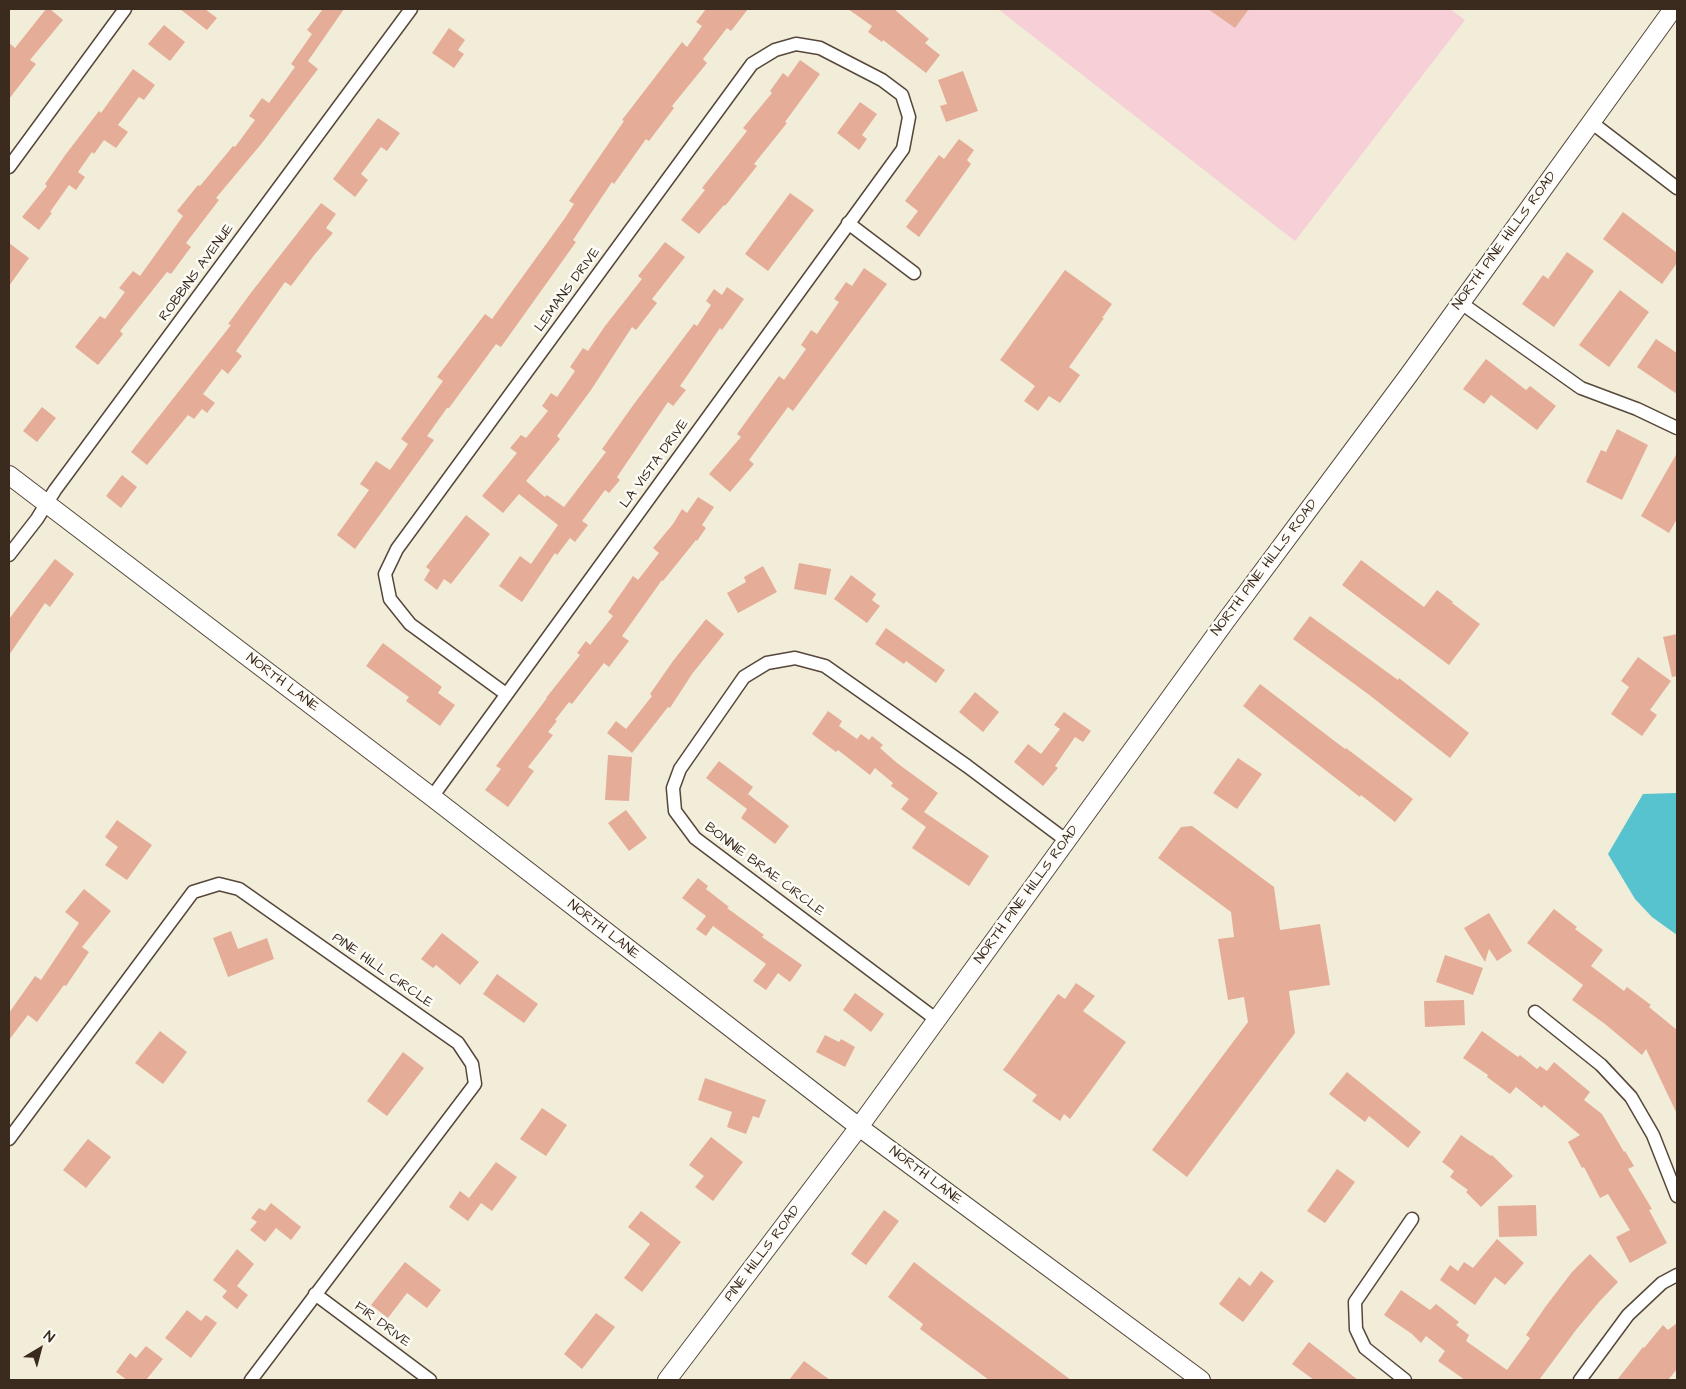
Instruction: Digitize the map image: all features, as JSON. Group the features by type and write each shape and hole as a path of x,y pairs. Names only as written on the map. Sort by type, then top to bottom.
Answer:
{"main road":[{"name":"NORTH PINE HILLS ROAD","path":"859,1127 1224,622 1461,303 1673,9"},
{"name":"NORTH LANE","path":"9,475 432,797 859,1127 1201,1380"},
{"name":"PINE HILLS ROAD","path":"666,1380 859,1127"}],"street":[{"path":"9,167 126,9"},
{"name":"ROBBINS AVENUE","path":"9,556 411,9"},
{"name":"LEMANS DRIVE","path":"506,694 410,624 390,599 385,574 397,549 752,64 775,50 796,44 820,48 882,80 902,95 909,118 902,148"},
{"path":"1591,122 1677,188"},
{"name":"LA VISTA DRIVE","path":"432,797 902,148"},
{"path":"848,223 914,273"},
{"path":"1461,303 1581,388 1637,409 1677,428"},
{"name":"BONNIE BRAE CIRCLE","path":"937,1020 695,838 675,811 673,788 680,769 744,677 767,663 795,658 825,666 966,766 1067,841"},
{"name":"PINE HILL CIRCLE","path":"9,1139 193,892 219,884 239,889 458,1043 472,1064 475,1084 251,1380"},
{"path":"1535,1012 1601,1065 1632,1097 1653,1135 1677,1196"},
{"path":"1405,1380 1365,1348 1356,1329 1355,1302 1412,1219"},
{"path":"1580,1380 1628,1315 1662,1283 1677,1274"},
{"name":"FIR DRIVE","path":"315,1294 430,1380"}],"shaded area":[{"path":"998,9 1450,9 1465,20 1295,241"}],"water":[{"path":"1677,793 1677,935 1652,917 1635,899 1608,854 1643,794"}],"building":[{"path":"46,9 50,9 63,20 30,60 36,64 9,99 9,43 15,48"},
{"path":"180,9 205,9 217,18 207,30"},
{"path":"323,9 344,9 308,61 318,69 262,143 216,198 219,200 186,243 191,247 171,274 167,272 120,331 123,334 98,365 75,347 100,316 105,319 125,292 119,288 133,271 140,276 183,216 177,211 233,146 235,147 255,120 249,116 262,98 269,103 295,67 291,64 312,34 307,30"},
{"path":"706,9 748,9 731,31 727,28 703,59 707,63 672,106 674,108 649,141 646,139 614,184 612,182 573,240 576,242 501,347 496,344 449,408 447,408 427,436 434,440 355,549 337,535 369,490 360,484 376,461 390,470 408,444 401,439 443,381 437,377 485,314 492,319 565,218 574,204 569,201 624,121 622,120 682,42 687,47 702,26 696,22"},
{"path":"848,9 894,9 929,39 925,43 940,55 926,73 883,40 882,42 868,32 872,26"},
{"path":"1208,9 1249,9 1235,28"},
{"path":"164,25 185,42 170,61 148,44"},
{"path":"449,28 465,40 458,50 464,54 454,68 432,53"},
{"path":"800,60 820,74 785,122 787,123 754,164 757,166 725,206 699,234 681,220 705,190 702,188 747,131 743,128 772,93 770,91 783,73 788,77"},
{"path":"133,69 155,85 144,100 139,97 118,125 128,132 116,148 104,140 94,154 92,152 78,172 85,177 76,190 69,185 39,230 22,217 47,186 45,184 66,154 99,111 101,113"},
{"path":"963,71 978,111 946,122 940,106 947,104 938,80"},
{"path":"860,102 877,114 862,135 867,139 859,150 837,133"},
{"path":"378,118 400,133 387,151 381,147 361,174 368,180 355,197 333,179"},
{"path":"959,139 974,150 967,160 971,164 919,237 906,227 918,211 905,201 939,155 944,159"},
{"path":"790,193 814,210 768,271 745,254"},
{"path":"321,203 336,214 326,228 333,233 291,286 285,282 236,351 242,356 228,374 222,369 203,394 215,403 207,413 202,409 194,419 188,415 147,465 131,452 231,325 228,324"},
{"path":"1623,212 1677,253 1677,263 1662,284 1603,239"},
{"path":"665,242 685,257 652,299 657,303 636,330 632,327 591,390 557,436 560,439 526,481 545,497 547,495 564,507 606,452 602,449 634,404 694,324 697,326 711,305 706,301 714,289 722,295 727,287 744,299 722,330 720,328 680,386 686,390 673,406 668,402 617,477 620,480 609,493 605,490 582,521 588,525 575,542 570,538 557,555 555,553 522,602 499,586 520,556 531,564 558,525 519,494 503,513 482,496 517,453 510,448 521,435 526,438 548,411 542,406 551,393 557,397 575,371 570,367 583,348 588,351 642,279 638,276"},
{"path":"9,243 29,258 9,286"},
{"path":"1567,252 1594,271 1554,327 1522,304 1543,275 1548,279"},
{"path":"864,268 887,284 793,411 788,407 749,460 754,464 730,492 709,474 741,437 737,434 779,376 784,380 806,349 801,345 811,330 817,334 839,302 834,299 846,282 852,286"},
{"path":"1065,270 1112,304 1069,367 1080,375 1060,403 1049,396 1038,411 1024,401 1035,386 1000,360"},
{"path":"1620,290 1649,312 1609,367 1579,345"},
{"path":"1656,339 1677,353 1677,394 1637,367"},
{"path":"1486,359 1526,390 1530,386 1556,406 1537,430 1491,395 1484,404 1463,389"},
{"path":"42,407 56,418 37,442 23,431"},
{"path":"1617,429 1648,445 1622,500 1586,482 1601,450 1606,452"},
{"path":"1677,453 1677,519 1669,533 1641,516"},
{"path":"122,475 137,487 121,508 106,496"},
{"path":"698,497 714,507 702,525 706,528 697,541 662,580 622,636 629,641 609,667 604,663 572,704 569,702 555,720 557,721 548,732 553,735 528,767 534,771 508,807 485,790 501,769 496,766 580,655 577,653 586,641 590,645 613,616 608,612 633,576 638,580 659,553 653,548 673,524 682,509 687,513"},
{"path":"466,515 490,534 451,584 444,579 437,590 424,580 430,570 426,567"},
{"path":"55,559 74,574 50,607 45,603 9,655 9,619"},
{"path":"1361,560 1424,607 1437,590 1480,624 1449,665 1342,585"},
{"path":"799,563 831,569 826,595 794,589"},
{"path":"763,566 777,592 738,613 727,593 746,582 744,577"},
{"path":"851,575 876,594 872,600 880,606 867,623 834,599"},
{"path":"1310,616 1398,680 1399,678 1469,733 1450,758 1293,639"},
{"path":"706,619 724,634 692,674 670,708 668,707 632,753 607,733 616,721 626,729 652,696 650,694 673,661"},
{"path":"886,628 945,670 936,683 906,661 904,664 875,644"},
{"path":"1677,634 1677,676 1672,677 1663,637"},
{"path":"383,643 442,687 438,693 455,705 440,726 406,701 409,697 366,666"},
{"path":"1638,657 1671,681 1650,710 1657,715 1642,736 1611,714 1629,687 1621,681"},
{"path":"1260,684 1413,799 1395,822 1243,706"},
{"path":"975,692 999,712 983,732 959,712"},
{"path":"828,711 842,721 839,726 857,739 861,734 869,740 872,736 883,745 880,748 897,763 938,793 924,812 989,856 969,886 912,848 926,827 901,809 909,799 891,786 893,783 875,768 870,775 838,750 836,752 812,734"},
{"path":"1064,712 1091,731 1083,742 1075,737 1055,766 1058,768 1043,786 1014,762 1028,744 1041,754 1060,729 1054,725"},
{"path":"608,755 632,757 629,801 605,800"},
{"path":"1238,758 1262,774 1237,809 1213,793"},
{"path":"719,761 753,787 748,794 789,826 775,844 741,818 747,809 706,778"},
{"path":"626,810 647,838 629,851 608,823"},
{"path":"117,820 152,845 127,880 105,865 118,847 105,837"},
{"path":"1192,826 1274,887 1280,930 1320,924 1330,985 1289,991 1295,1033 1187,1177 1152,1150 1248,1022 1244,997 1228,1000 1218,939 1234,937 1231,912 1158,858 1181,827"},
{"path":"698,878 708,886 706,889 729,907 727,908 764,935 762,937 802,965 790,982 778,973 766,990 753,981 766,964 713,926 706,936 696,929 706,916 682,898"},
{"path":"84,889 111,911 82,947 89,952 66,986 64,985 37,1022 28,1015 9,1040 9,1013 35,976 41,980 79,923 65,912"},
{"path":"1554,909 1577,927 1575,929 1603,950 1591,966 1624,991 1627,987 1651,1005 1649,1007 1677,1030 1677,1114 1646,1049 1642,1055 1605,1024 1572,1000 1583,985 1527,943"},
{"path":"1489,913 1512,951 1497,961 1489,949 1485,962 1464,928"},
{"path":"231,931 238,949 267,938 274,959 228,977 213,938"},
{"path":"442,933 479,962 460,985 436,965 433,968 421,959"},
{"path":"1445,955 1483,968 1473,995 1436,982"},
{"path":"497,974 538,1004 524,1023 483,994"},
{"path":"1076,983 1095,996 1083,1011 1126,1042 1070,1119 1064,1114 1060,1121 1032,1101 1037,1095 1003,1070 1058,994 1065,999"},
{"path":"855,993 884,1014 871,1032 843,1010"},
{"path":"1464,1000 1465,1025 1425,1027 1424,1001"},
{"path":"160,1031 187,1052 163,1084 135,1063"},
{"path":"1482,1031 1518,1057 1520,1055 1537,1069 1540,1066 1547,1071 1554,1062 1590,1092 1584,1100 1602,1114 1634,1166 1628,1169 1652,1209 1649,1210 1667,1243 1630,1263 1616,1237 1630,1230 1608,1194 1600,1198 1568,1142 1580,1135 1544,1105 1542,1108 1516,1087 1510,1094 1487,1077 1488,1075 1463,1058"},
{"path":"825,1035 839,1042 841,1039 855,1047 845,1067 816,1052"},
{"path":"403,1052 424,1068 387,1116 367,1101"},
{"path":"1347,1072 1421,1132 1408,1148 1369,1116 1365,1122 1329,1094"},
{"path":"705,1078 766,1100 759,1118 753,1116 746,1134 727,1127 732,1112 698,1100"},
{"path":"542,1108 567,1125 546,1156 520,1139"},
{"path":"1461,1135 1492,1155 1513,1176 1481,1207 1466,1192 1468,1190 1450,1177 1454,1171 1442,1162"},
{"path":"711,1137 743,1162 713,1201 695,1187 704,1176 689,1165"},
{"path":"88,1139 111,1157 86,1188 63,1170"},
{"path":"496,1162 517,1177 492,1211 481,1203 468,1221 449,1207 460,1191 469,1198"},
{"path":"1337,1169 1355,1182 1325,1223 1307,1211"},
{"path":"271,1203 301,1227 291,1240 276,1228 265,1242 250,1230 257,1222 251,1218 259,1208 265,1211"},
{"path":"1536,1205 1537,1236 1499,1237 1498,1206"},
{"path":"884,1210 899,1221 866,1265 851,1254"},
{"path":"641,1211 681,1242 642,1292 624,1278 650,1244 628,1227"},
{"path":"1497,1239 1524,1263 1505,1285 1495,1277 1475,1305 1440,1280 1450,1265 1458,1271 1464,1262 1473,1268"},
{"path":"237,1249 254,1264 237,1286 248,1295 237,1309 222,1297 227,1291 213,1280"},
{"path":"1590,1254 1618,1282 1576,1330 1539,1380 1465,1380 1438,1361 1445,1351 1426,1336 1421,1343 1412,1334 1384,1315 1401,1290 1430,1310 1436,1304 1459,1322 1456,1325 1469,1335 1466,1341 1507,1370 1530,1338 1526,1335 1546,1306 1572,1272"},
{"path":"405,1262 441,1290 427,1308 407,1293 388,1318 371,1305"},
{"path":"914,1262 1071,1380 989,1380 920,1329 923,1324 888,1297"},
{"path":"1261,1271 1274,1281 1243,1322 1219,1304 1239,1277 1250,1286"},
{"path":"187,1310 201,1321 206,1315 217,1323 191,1358 165,1338"},
{"path":"596,1313 615,1327 582,1369 564,1354"},
{"path":"1677,1323 1677,1369 1668,1380 1617,1380 1663,1325 1668,1330"},
{"path":"1309,1342 1358,1380 1314,1380 1292,1364"},
{"path":"146,1346 163,1359 146,1380 127,1380 116,1372 130,1353 136,1358"},
{"path":"804,1361 830,1380 789,1380"}]}
